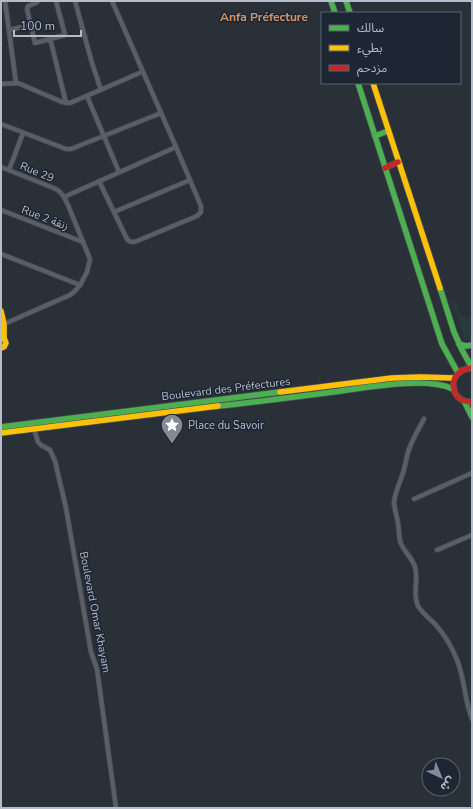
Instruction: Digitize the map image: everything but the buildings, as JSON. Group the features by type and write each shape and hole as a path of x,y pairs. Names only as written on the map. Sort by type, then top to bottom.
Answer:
{"street":[{"path":"5,1 16,83"},
{"path":"38,1 27,6 35,43 65,35 56,1"},
{"path":"75,1 101,90"},
{"path":"99,181 127,239 132,242 200,214 201,208 190,180 112,1"},
{"path":"331,1 335,12"},
{"path":"346,1 350,12"},
{"path":"9,30 31,25"},
{"path":"48,40 51,42 66,103"},
{"path":"1,84 16,83 66,103 73,102 142,72"},
{"path":"358,84 442,344 456,375"},
{"path":"373,84 458,344 472,368 466,369 456,375 453,383 453,389 457,396 464,401 472,417"},
{"path":"87,96 119,172"},
{"path":"1,124 69,149 161,113"},
{"path":"375,136 388,131"},
{"path":"9,170 23,133"},
{"path":"4,324 70,295 80,285 90,259 64,197 176,147"},
{"path":"385,168 398,162"},
{"name":"Rue 29","path":"1,167 52,187 60,192 64,197"},
{"path":"114,212 190,180"},
{"name":"Rue 2 زنقة","path":"1,210 83,242"},
{"path":"1,254 80,285"},
{"path":"1,311 4,324 3,338 6,343 4,347 1,348"},
{"path":"458,344 466,346 472,345"},
{"name":"Boulevard des Préfectures","path":"1,434 36,427 392,378 456,375"},
{"name":"Boulevard des Préfectures","path":"163,410 402,384 442,385 450,386 453,389"},
{"path":"464,401 472,402"},
{"path":"424,419 408,452 394,502 395,509 401,542 416,569 415,592 417,603 423,612 439,628 453,652 462,675 467,703 472,718"},
{"name":"Boulevard des Préfectures","path":"1,428 36,427"},
{"name":"Boulevard Omar Khayam","path":"36,427 38,442 50,450 56,461 63,494 88,639 97,669 116,808"},
{"path":"414,499 472,473"},
{"path":"437,550 472,535"}],"green space":[{"path":"455,300 460,314 470,318 470,316 472,316 471,339 465,341 452,301"}],"traffic: fast":[{"path":"331,1 335,12"},
{"path":"346,1 350,12"},
{"path":"358,84 442,344 458,373"},
{"path":"375,136 388,131"},
{"path":"440,288 454,332 472,368"},
{"path":"459,344 466,346 472,345"},
{"path":"218,406 394,384 427,383 453,389"},
{"path":"1,427 280,392"},
{"path":"464,401 472,417"}],"traffic: slow":[{"path":"373,84 440,288"},
{"path":"1,311 4,324 4,338 6,343 4,347 1,348"},
{"path":"280,392 392,378 454,378"},
{"path":"1,433 218,406"}],"traffic: jam":[{"path":"385,168 398,162"},
{"path":"472,368 462,370 457,375 454,383 454,391 459,398 472,402"}],"place":[{"name":"Place du Savoir","path":"172,444"}],"district":[{"name":"Anfa Préfecture","path":"264,17"}]}
